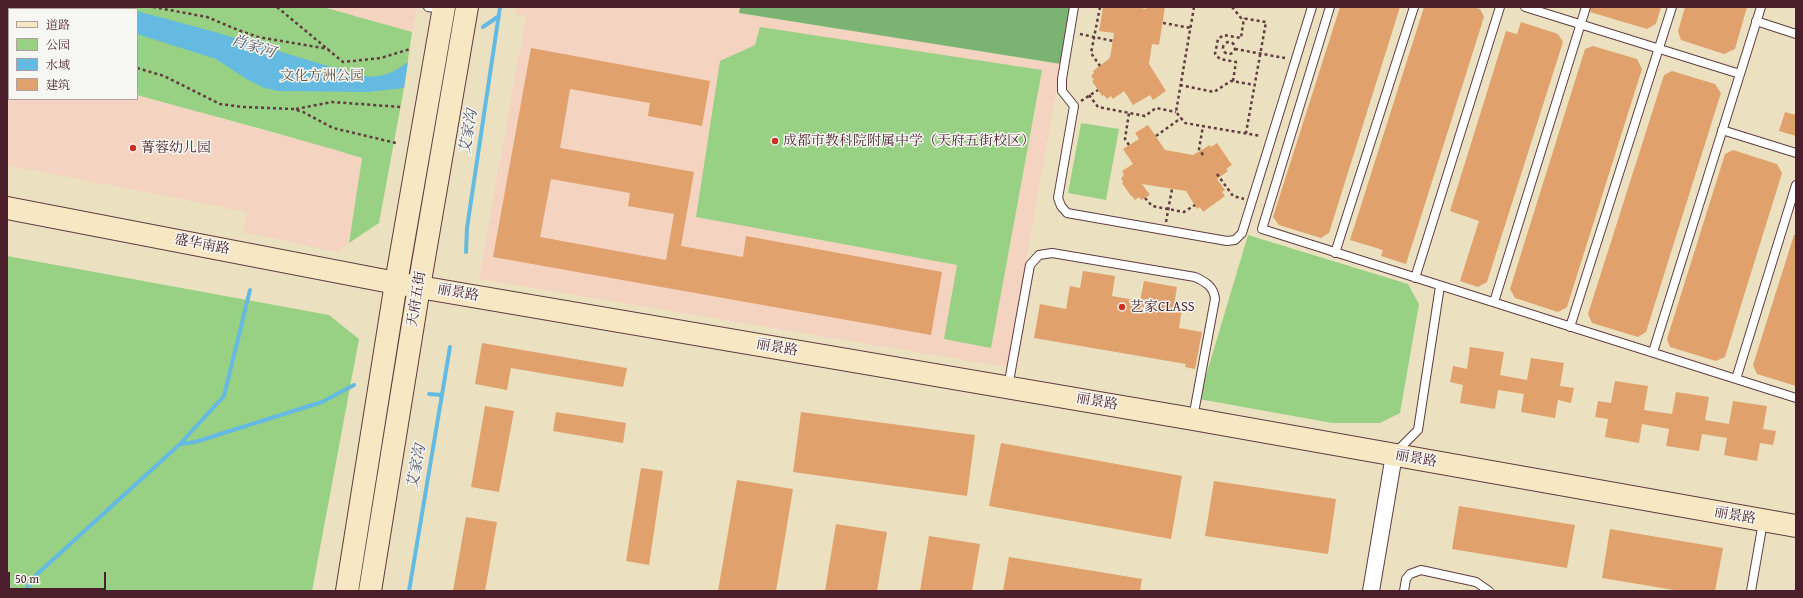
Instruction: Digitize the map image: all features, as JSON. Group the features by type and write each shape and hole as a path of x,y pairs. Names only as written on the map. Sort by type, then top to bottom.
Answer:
{"street":[{"name":"天府五街","path":"347,591 396,283 436,7"},
{"name":"天府五街","path":"370,591 419,287 467,7"},
{"name":"盛华南路","path":"7,208 396,283"},
{"name":"丽景路","path":"396,283 1193,419 1796,526"},
{"path":"1371,591 1394,455"}],"lane":[{"path":"1074,7 1062,79 1062,91 1074,106 1058,198 1060,206 1068,213 1227,241 1235,240 1242,233 1312,7"},
{"path":"1330,7 1262,229 1796,398"},
{"path":"1335,253 1414,7"},
{"path":"1415,278 1500,7"},
{"path":"1526,7 1740,74"},
{"path":"1494,302 1586,7"},
{"path":"1570,327 1672,7"},
{"path":"1653,352 1761,7"},
{"path":"1756,21 1796,34"},
{"path":"1722,130 1796,153"},
{"path":"1736,379 1796,185"},
{"path":"1008,387 1030,265 1039,255 1052,253 1195,277 1203,280 1212,288 1215,299 1193,419"},
{"path":"1394,455 1418,430 1440,286"},
{"path":"1751,591 1763,521"},
{"path":"1404,591 1406,580 1410,574 1421,570 1476,582 1490,591"}],"path":[{"path":"153,7 207,17 258,37 328,49"},
{"path":"277,7 343,62 381,58 410,49"},
{"path":"1100,7 1091,53 1100,66"},
{"path":"1176,112 1194,7"},
{"path":"1232,7 1241,18 1266,22 1246,133"},
{"path":"1233,81 1236,62 1220,59 1215,54 1216,46 1218,39 1224,35 1241,38 1244,18"},
{"path":"1163,23 1191,28"},
{"path":"1070,31 1094,38 1113,41"},
{"path":"1230,42 1231,36"},
{"path":"1222,47 1224,43 1230,42 1234,44 1235,49"},
{"path":"1216,46 1222,47"},
{"path":"1222,47 1223,51 1228,54"},
{"path":"1235,49 1296,60"},
{"path":"1228,54 1232,54 1235,49"},
{"path":"1227,60 1228,54"},
{"path":"138,68 164,76 220,104 243,107 293,109 332,102 401,106"},
{"path":"1180,86 1214,92 1231,81 1255,85"},
{"path":"1074,106 1098,90"},
{"path":"1089,95 1098,108 1145,116 1156,108 1176,112 1185,123 1272,137"},
{"path":"293,109 303,112 333,128 396,142"},
{"path":"1129,113 1125,139 1129,145"},
{"path":"1156,136 1181,118"},
{"path":"1203,126 1198,149 1203,155"},
{"path":"1217,174 1233,196 1252,201"},
{"path":"1165,230 1172,189"},
{"path":"1145,198 1152,206 1184,212 1195,205"}],"shaded area":[{"path":"323,7 417,7 412,32"},
{"name":"成都市教科院附属中学（天府五街校区）","path":"516,7 740,7 739,13 1061,64 1007,367 479,279 526,16 515,14"},
{"name":"菁蓉幼儿园","path":"7,58 8,100 138,100 138,95 314,143 362,158 349,243 338,252 243,232 247,212 7,165"}],"green space":[{"name":"文化方洲公园","path":"7,7 323,7 412,32 404,88 379,223 349,243 362,158 278,133 138,95 138,8 8,8 7,58"},
{"path":"740,7 1070,7 1061,64 739,13"},
{"path":"760,27 1042,70 991,348 944,339 957,265 696,217 720,61 755,45"},
{"path":"1081,123 1119,129 1106,200 1068,193"},
{"path":"1248,235 1408,284 1419,304 1400,413 1380,423 1332,423 1199,399"},
{"path":"7,256 329,315 359,339 312,591 7,591"}],"water":[{"path":"21,7 129,8 24,8"},
{"path":"138,11 215,32 361,76 381,76 397,70 408,62 404,88 368,92 277,91 262,87 216,59 138,34"}],"building":[{"path":"1103,7 1136,7 1146,9 1146,7 1165,7 1159,45 1152,44 1149,64 1166,91 1153,100 1150,95 1133,105 1124,91 1113,99 1111,96 1107,99 1104,95 1102,96 1092,81 1094,80 1091,76 1094,73 1093,71 1110,58 1114,33 1099,31"},
{"path":"1340,7 1400,7 1329,233 1321,238 1279,225 1273,217"},
{"path":"1424,7 1472,7 1480,9 1484,17 1406,264 1381,256 1383,250 1350,240"},
{"path":"1591,7 1661,7 1656,24 1647,29 1590,12"},
{"path":"1685,7 1747,7 1735,49 1724,54 1681,40 1678,31"},
{"path":"1521,22 1558,34 1563,42 1487,282 1478,287 1460,281 1479,221 1450,211 1506,31 1517,34"},
{"path":"1593,46 1637,59 1642,69 1567,307 1558,312 1515,298 1510,289 1585,49"},
{"path":"531,48 710,81 702,126 648,116 650,103 570,89 560,148 694,172 681,246 743,257 746,236 942,272 931,335 493,257","holes":["551,179 630,193 628,206 674,214 666,260 540,237"]},
{"path":"1672,71 1715,84 1721,93 1646,332 1638,337 1592,323 1588,314 1664,75"},
{"path":"1785,112 1796,115 1796,136 1779,131"},
{"path":"1148,125 1165,150 1193,155 1210,145 1211,147 1217,143 1232,165 1226,169 1228,171 1217,179 1225,190 1222,192 1225,196 1203,212 1200,207 1197,209 1186,191 1142,184 1150,195 1141,200 1139,197 1135,200 1122,183 1121,178 1124,175 1122,171 1133,164 1123,149 1139,139 1135,133"},
{"path":"1733,150 1777,164 1782,173 1725,357 1716,361 1670,347 1667,339 1725,154"},
{"path":"1794,235 1796,235 1796,386 1757,374 1753,365"},
{"path":"1083,271 1115,276 1112,296 1140,301 1144,281 1177,287 1174,306 1182,308 1179,328 1202,332 1195,369 1185,367 1186,364 1034,338 1040,304 1066,309 1070,286 1080,288"},
{"path":"482,343 627,368 623,387 511,368 507,390 475,384"},
{"path":"1470,347 1504,352 1500,375 1527,380 1531,358 1564,363 1560,386 1574,388 1571,403 1558,400 1555,418 1521,412 1524,394 1498,390 1495,409 1460,403 1463,385 1450,382 1453,366 1467,369"},
{"path":"1615,381 1648,386 1644,410 1672,414 1676,392 1709,397 1705,420 1729,424 1733,401 1767,406 1763,429 1776,431 1773,445 1760,443 1757,461 1724,455 1727,438 1702,434 1699,451 1666,446 1669,429 1642,424 1639,443 1605,437 1608,419 1595,417 1598,401 1611,403"},
{"path":"485,406 514,411 499,492 471,487"},
{"path":"556,412 626,423 623,443 553,431"},
{"path":"801,412 975,435 967,496 793,472"},
{"path":"1001,443 1182,476 1171,539 989,506"},
{"path":"641,468 663,471 649,565 626,561"},
{"path":"737,480 793,489 776,591 718,591"},
{"path":"1214,481 1336,499 1328,554 1205,536"},
{"path":"1459,506 1575,525 1567,568 1452,549"},
{"path":"466,517 497,522 485,591 453,591"},
{"path":"836,524 887,532 877,591 825,591"},
{"path":"1610,529 1723,548 1715,591 1680,591 1602,578"},
{"path":"929,536 980,544 972,591 920,591"},
{"path":"1009,557 1142,579 1140,591 1003,591"}],"waterway":[{"name":"艾家沟","path":"466,252 467,228 500,7"},
{"name":"肖家河","path":"483,27 499,16"},
{"path":"25,591 35,576 180,444 224,396 250,290"},
{"name":"艾家沟","path":"409,591 450,347"},
{"path":"180,444 195,442 322,402 354,385"},
{"path":"429,394 441,395"}],"place":[{"name":"成都市教科院附属中学（天府五街校区）","path":"775,141"},
{"name":"菁蓉幼儿园","path":"133,148"},
{"name":"艺家CLASS","path":"1122,307"}]}
